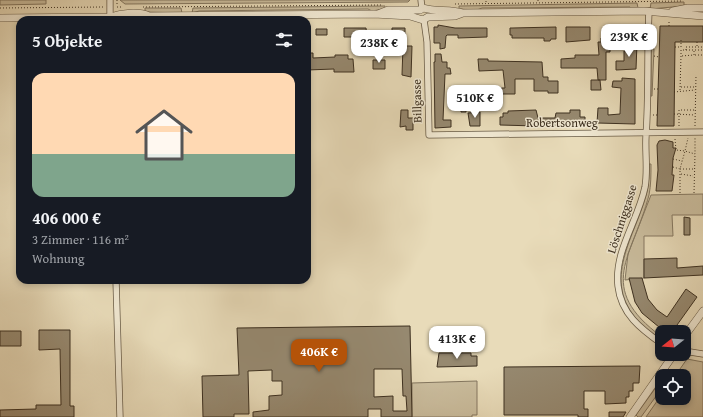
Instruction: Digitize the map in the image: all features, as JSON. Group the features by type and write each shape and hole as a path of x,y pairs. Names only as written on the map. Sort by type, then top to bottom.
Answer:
{"street":[{"path":"110,0 114,7 111,16"},
{"name":"Billgasse","path":"421,0 427,42 429,135"},
{"path":"671,12 688,8 703,8"},
{"path":"117,16 124,14 144,14 149,16 377,14 456,16 464,13 649,11 703,16"},
{"name":"Löschniggasse","path":"649,11 645,187 621,252 618,269 618,285 623,305 632,319 642,330 655,339"},
{"path":"0,18 16,18"},
{"name":"Robertsonweg","path":"429,135 647,134 703,132"},
{"path":"116,284 120,417"},
{"path":"691,328 703,311"},
{"path":"691,352 703,354"},
{"path":"630,417 669,361"}],"path":[{"path":"114,7 117,0"},
{"path":"451,4 683,2"},
{"path":"139,7 385,4"},
{"path":"0,8 124,7"},
{"path":"669,20 669,26"},
{"path":"680,90 681,40"},
{"path":"697,40 697,47"},
{"path":"675,47 702,47"},
{"path":"681,50 702,50"},
{"path":"694,50 694,55"},
{"path":"681,56 702,55"},
{"path":"654,56 659,56"},
{"path":"695,128 696,76"},
{"path":"680,87 696,87"},
{"path":"654,89 659,89"},
{"path":"674,92 680,92 680,90 696,90"},
{"path":"679,129 679,110 696,110"},
{"path":"674,114 696,115"},
{"path":"653,115 658,115"},
{"path":"675,138 676,150 695,154"},
{"path":"680,193 680,169 688,138"},
{"path":"694,193 695,138"},
{"path":"673,159 682,161"},
{"path":"673,167 680,169 694,168"},
{"path":"680,174 694,176"}],"shaded area":[{"path":"0,0 46,0 46,4 0,5"},
{"path":"120,0 410,0 408,2 125,4"},
{"path":"684,2 684,6 650,9 651,3"},
{"path":"637,3 638,8 459,9 459,6"},
{"path":"385,6 384,9 372,11 368,9 199,11 192,13 193,8"},
{"path":"145,8 181,8 182,13 146,12"},
{"path":"651,48 654,49 652,96 651,96"},
{"path":"649,164 651,164 651,184 649,195 628,254 624,270 624,286 629,302 641,319 655,331 655,335 640,323 628,307 622,291 621,275 624,258 642,209 649,182"},
{"path":"703,194 703,215 672,215 673,236 644,236 644,278 625,280 628,254 651,195"},
{"path":"691,360 703,362 703,417 646,417 655,404 691,405 691,369 680,369 686,361 691,361"},
{"path":"477,381 477,415 472,415 472,417 412,417 412,383"},
{"path":"655,389 655,398 641,417 636,415"}],"building":[{"path":"438,25 455,28 487,28 487,37 458,38 458,35 447,35 445,48 440,49 440,43 434,43 434,27 438,27"},
{"path":"631,26 631,38 616,38 616,45 610,45 610,52 606,52 606,80 598,80 597,68 561,68 561,59 575,58 575,55 599,55 598,42 601,42 601,38 606,38 606,27"},
{"path":"660,26 703,26 703,42 675,42 674,126 657,126"},
{"path":"556,27 556,39 551,39 550,41 544,41 544,38 512,38 512,35 510,35 510,28"},
{"path":"566,27 590,27 590,40 566,42"},
{"path":"344,28 366,28 367,37 344,37"},
{"path":"392,28 405,28 405,35 392,36"},
{"path":"316,29 327,29 327,35 316,35"},
{"path":"627,43 637,43 636,69 616,70 616,61 624,61 624,51 627,51"},
{"path":"403,46 412,46 411,77 402,75"},
{"path":"311,53 313,53 313,58 348,55 348,59 353,59 354,72 334,72 334,69 311,70"},
{"path":"435,54 441,54 442,62 447,62 447,68 450,68 451,74 445,74 443,120 451,120 451,127 435,128"},
{"path":"478,59 488,59 488,61 542,62 543,77 548,77 548,81 558,81 558,93 534,91 534,79 515,79 515,94 501,94 501,100 491,100 491,88 505,88 503,70 479,71"},
{"path":"373,60 385,60 385,69 373,69"},
{"path":"622,78 635,79 635,124 597,123 598,108 608,108 608,115 620,114 621,88 612,87 613,81 622,81"},
{"path":"591,80 600,80 601,90 591,90"},
{"path":"461,90 473,90 473,99 466,99 466,112 461,112"},
{"path":"401,110 408,110 408,118 413,118 413,130 406,130 406,126 400,127"},
{"path":"536,110 538,118 555,118 556,113 570,113 570,110 580,110 580,117 585,117 585,125 500,125 500,117 503,117 503,113 508,113 508,111"},
{"path":"480,112 480,126 470,126 468,113"},
{"path":"665,140 673,142 673,148 676,148 673,158 672,175 674,175 672,191 656,191 658,170 657,145 659,141"},
{"path":"684,217 690,218 690,235 684,235"},
{"path":"677,258 677,268 703,266 703,275 644,278 644,259"},
{"path":"629,278 642,278 648,299 657,310 667,317 686,289 697,297 677,325 657,325 642,313 635,302"},
{"path":"410,326 412,417 381,417 381,409 368,409 368,417 253,417 253,412 269,410 269,396 282,395 282,381 272,381 272,370 248,371 249,414 234,414 234,417 203,417 202,376 239,375 237,328","holes":["374,369 402,369 403,396 406,396 407,411 393,411 393,396 374,397"]},
{"path":"39,330 70,330 70,406 74,406 74,417 0,417 0,410 36,409 36,405 61,405 60,349 39,350"},
{"path":"0,331 21,331 21,346 0,346"},
{"path":"439,353 471,353 471,356 477,356 477,366 437,367"},
{"path":"640,366 639,383 633,383 633,391 629,391 629,397 626,397 626,403 605,404 605,391 584,391 584,409 588,409 588,417 578,417 578,415 504,415 504,367"},
{"path":"609,412 626,412 623,417 609,417"}]}
